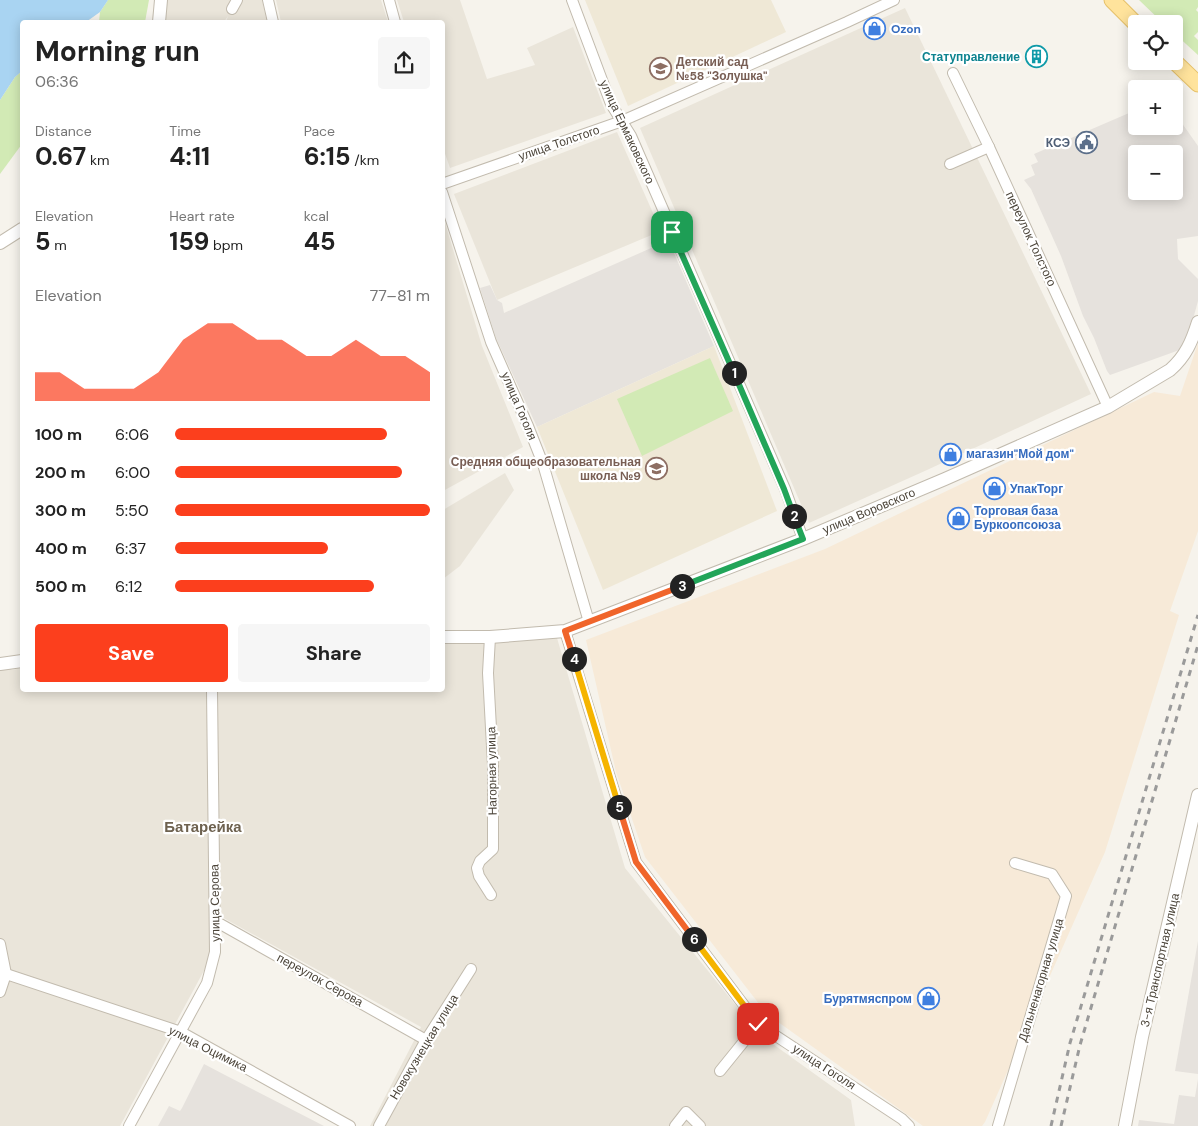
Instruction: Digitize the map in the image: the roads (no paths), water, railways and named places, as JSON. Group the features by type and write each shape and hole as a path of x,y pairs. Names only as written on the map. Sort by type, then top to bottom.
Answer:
{"main road":[{"path":"1112,0 1128,16"},
{"path":"1183,70 1198,84"}],"street":[{"path":"158,20 161,0"},
{"path":"268,0 273,20"},
{"path":"389,0 394,20"},
{"name":"улица Ермаковского","path":"572,0 611,104 631,136 784,489 803,539"},
{"name":"улица Толстого","path":"445,183 622,121 894,0"},
{"name":"переулок Толстого","path":"953,73 989,147 1108,407"},
{"path":"950,164 989,147"},
{"name":"улица Гоголя","path":"445,201 491,342 543,464 589,622"},
{"path":"0,243 20,230"},
{"name":"улица Воровского","path":"445,637 490,637 565,631 803,539 1108,407 1164,374 1179,362 1186,353 1198,322"},
{"name":"улица Гоголя","path":"565,631 636,862 758,1024 896,1115 909,1126"},
{"name":"Нагорная улица","path":"490,637 488,673 493,765 493,849 480,861 477,868 479,876 491,896"},
{"path":"0,664 20,661"},
{"name":"улица Серова","path":"129,1126 207,983 215,952 212,692"},
{"name":"3-я Транспортная улица","path":"1125,1126 1142,1037 1198,795"},
{"name":"Дальненагорная улица","path":"998,1126 1066,896 1052,874 1015,863"},
{"name":"переулок Серова","path":"215,921 426,1040"},
{"path":"0,944 3,973 0,992"},
{"name":"Новокузнецкая улица","path":"379,1126 426,1040 471,970"},
{"name":"улица Оцимика","path":"3,973 181,1032 350,1126"},
{"path":"720,1071 758,1024"},
{"path":"676,1126 686,1112 700,1126"}],"water":[{"path":"0,0 108,0 100,12 89,20 20,20 20,73 0,100"}],"railway":[{"path":"1051,1126 1070,1043 1198,615"},
{"path":"1061,1126 1080,1045 1198,645"}],"place":[{"name":"Ozon","path":"875,29"},
{"name":"Статуправление","path":"1036,57"},
{"name":"Детский сад №58 \"Золушка\"","path":"660,69"},
{"name":"КСЭ","path":"1086,143"},
{"name":"магазин\"Мой дом\"","path":"950,454"},
{"name":"Средняя общеобразовательная школа №9","path":"657,469"},
{"name":"УпакТорг","path":"994,489"},
{"name":"Торговая база Буркоопсоюза","path":"958,518"},
{"name":"Бурятмяспром","path":"928,999"}],"district":[{"name":"Батарейка","path":"203,827"}]}
